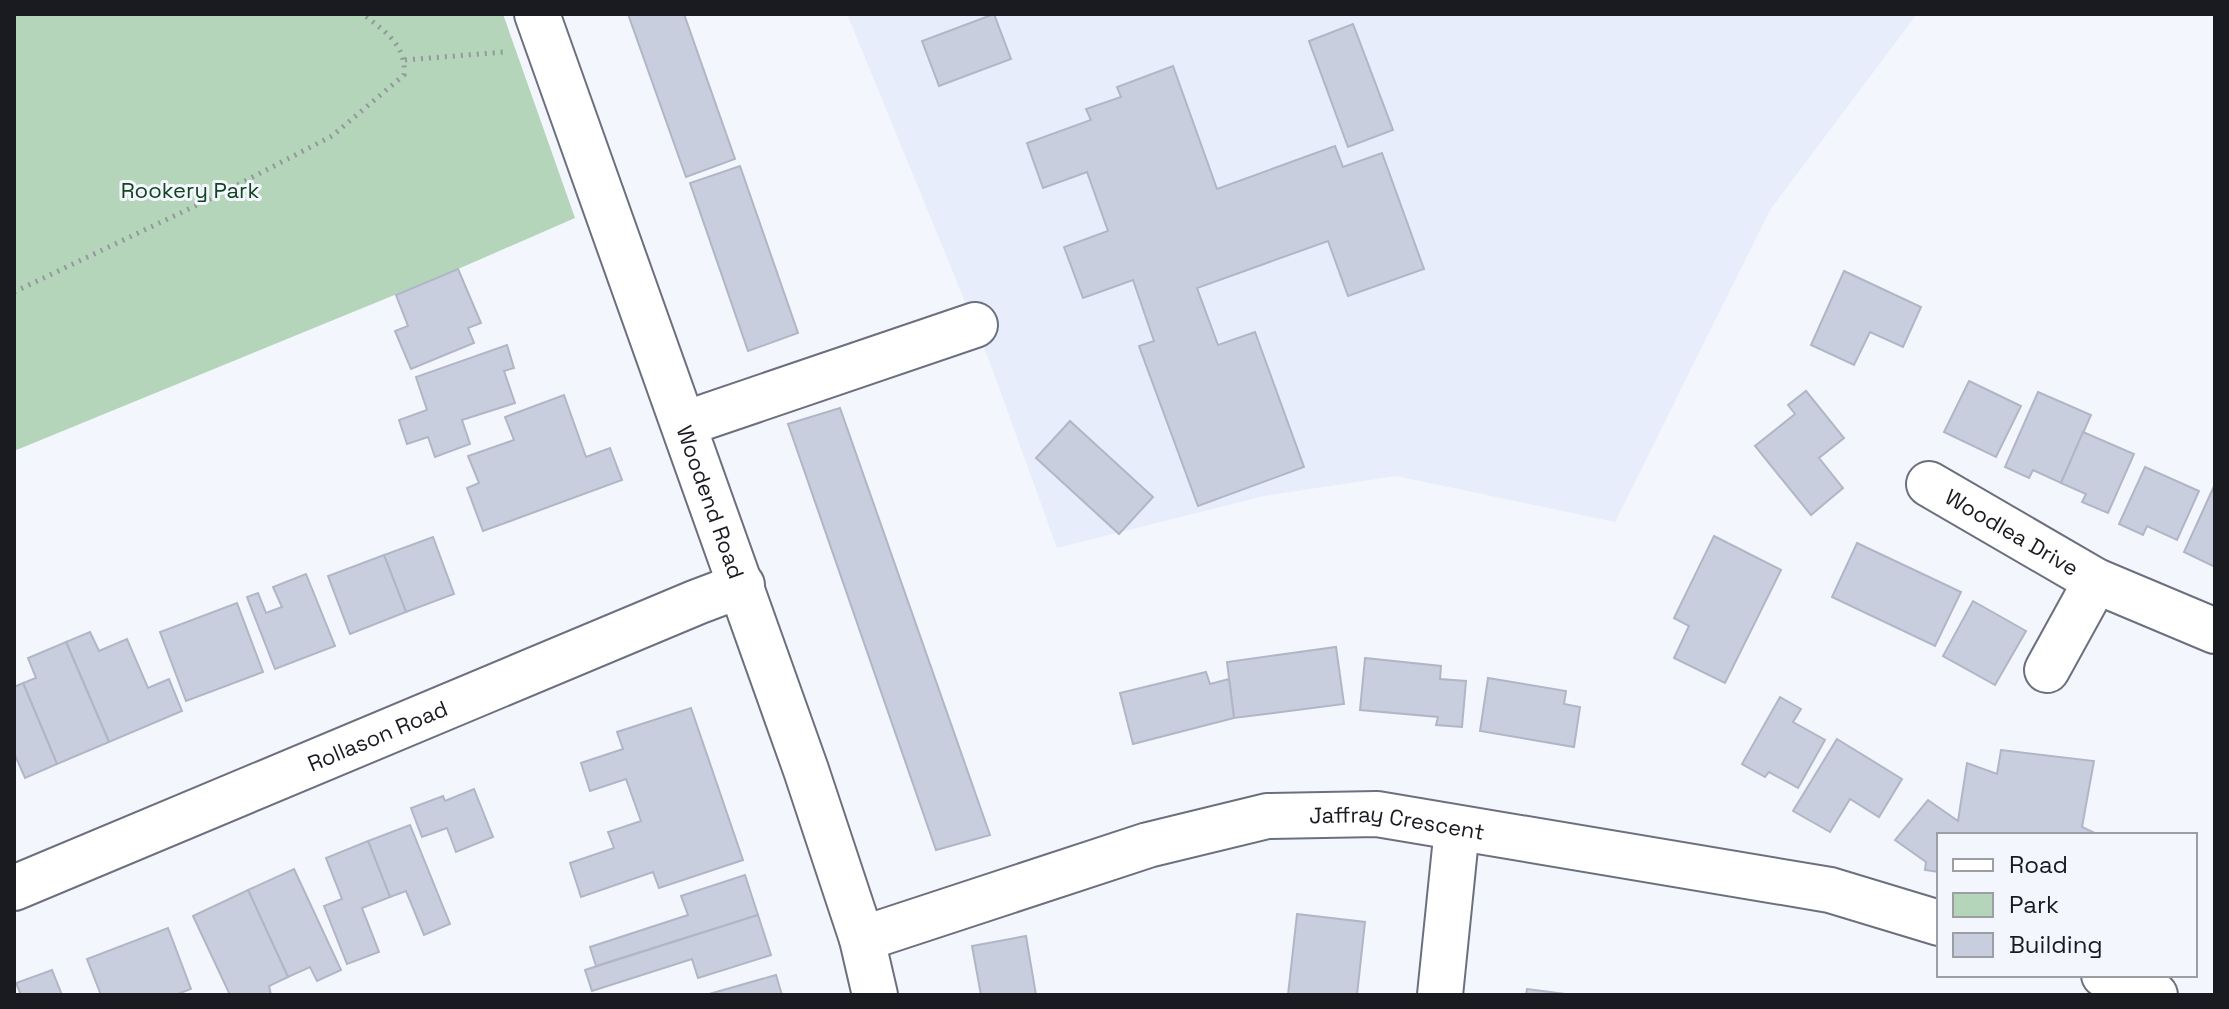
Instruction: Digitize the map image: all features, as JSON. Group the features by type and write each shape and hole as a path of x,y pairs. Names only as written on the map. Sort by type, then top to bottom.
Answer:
{"street":[{"name":"Woodend Road","path":"543,31 742,585 862,939 875,995"},
{"path":"684,424 975,325"},
{"name":"Woodlea Drive","path":"1929,484 2096,581 2215,631"},
{"name":"Woodlea Drive","path":"2047,670 2096,581"},
{"name":"Rollason Road","path":"14,888 742,585"},
{"name":"Jaffray Crescent","path":"862,939 1148,845 1267,816 1377,814 1830,890 1937,922"},
{"path":"1440,995 1457,828"},
{"path":"2109,977 2155,995"}],"path":[{"path":"14,292 216,196 332,136 404,75 405,60 396,41 363,14"},
{"path":"405,60 543,31"}],"shaded area":[{"path":"847,14 1917,14 1770,210 1615,522 1396,476 1264,496 1057,548 989,360"}],"green space":[{"name":"Rookery Park","path":"14,14 503,14 575,218 14,451"}],"building":[{"path":"628,14 684,14 735,159 686,177"},
{"path":"994,14 1011,59 939,86 922,41"},
{"path":"1353,24 1393,130 1348,147 1309,41"},
{"path":"1173,66 1217,189 1335,146 1343,167 1382,153 1424,269 1348,296 1328,241 1197,288 1218,345 1255,332 1304,467 1198,506 1139,346 1154,341 1133,280 1083,298 1064,247 1108,231 1087,172 1043,188 1027,143 1091,120 1086,109 1121,97 1117,87"},
{"path":"740,166 798,333 748,351 690,183"},
{"path":"458,269 481,323 468,328 474,343 411,369 395,331 408,326 396,295"},
{"path":"1844,271 1921,307 1903,347 1870,332 1854,365 1811,345"},
{"path":"507,345 514,368 504,371 515,403 462,420 470,444 435,457 428,437 407,444 399,420 427,410 416,377"},
{"path":"1969,381 2021,406 1996,457 1944,432"},
{"path":"1806,391 1844,438 1819,458 1843,488 1811,515 1755,446 1795,414 1788,405"},
{"path":"2038,392 2091,415 2061,483 2033,470 2029,478 2005,467"},
{"path":"564,395 586,457 610,448 622,480 483,531 467,488 479,483 468,456 514,440 505,417"},
{"path":"840,408 990,835 936,850 788,424"},
{"path":"1070,421 1153,497 1119,534 1036,458"},
{"path":"2083,432 2134,454 2108,513 2082,502 2086,494 2061,483"},
{"path":"2145,467 2199,491 2177,540 2147,526 2143,535 2119,524"},
{"path":"2215,484 2215,567 2184,552"},
{"path":"1714,536 1781,570 1725,683 1674,658 1689,626 1674,618"},
{"path":"433,537 454,594 406,612 384,555"},
{"path":"1857,543 1961,592 1935,646 1832,597"},
{"path":"384,555 406,612 350,634 328,576"},
{"path":"306,574 335,646 275,669 247,597 258,593 266,613 282,607 273,587"},
{"path":"1973,601 2026,631 1995,685 1943,656"},
{"path":"237,603 263,672 186,701 160,632"},
{"path":"90,632 99,651 127,639 148,688 169,679 182,711 109,742 66,642"},
{"path":"66,642 109,742 57,764 23,683 36,678 28,658"},
{"path":"1336,647 1344,704 1234,718 1227,662"},
{"path":"1365,658 1441,666 1440,679 1466,681 1462,727 1436,725 1438,717 1360,710"},
{"path":"1206,672 1210,684 1229,679 1234,718 1133,744 1120,693"},
{"path":"1488,678 1566,691 1564,704 1580,707 1574,747 1480,731"},
{"path":"23,683 57,764 25,778 14,753 14,687"},
{"path":"1780,697 1801,709 1793,722 1825,740 1798,788 1769,772 1765,777 1742,764"},
{"path":"691,708 743,860 659,888 653,872 581,897 570,863 614,848 608,832 641,821 626,779 590,791 581,763 623,749 617,732"},
{"path":"1837,739 1902,779 1879,817 1850,799 1830,832 1793,811"},
{"path":"2001,750 2094,761 2082,827 2095,833 1937,833 1937,872 1925,870 1926,862 1895,840 1928,800 1958,821 1967,763 1997,774"},
{"path":"474,789 493,837 456,852 447,828 422,837 411,808 443,796 445,801"},
{"path":"410,825 450,924 424,935 406,891 390,897 368,841"},
{"path":"368,841 390,897 362,908 379,952 347,964 324,906 342,899 326,858"},
{"path":"294,869 341,970 317,981 310,967 288,977 248,890"},
{"path":"745,875 758,915 596,966 590,947 688,915 681,896"},
{"path":"248,890 288,977 269,986 271,995 230,995 193,916"},
{"path":"1297,914 1365,922 1357,995 1288,995"},
{"path":"758,915 771,955 698,978 692,959 592,991 585,970"},
{"path":"168,928 191,989 175,995 101,995 87,959"},
{"path":"1026,936 1036,995 981,995 972,946"},
{"path":"52,970 62,995 21,995 16,983"},
{"path":"776,975 782,995 709,995 709,994"},
{"path":"1527,989 1573,995 1526,995"}]}
